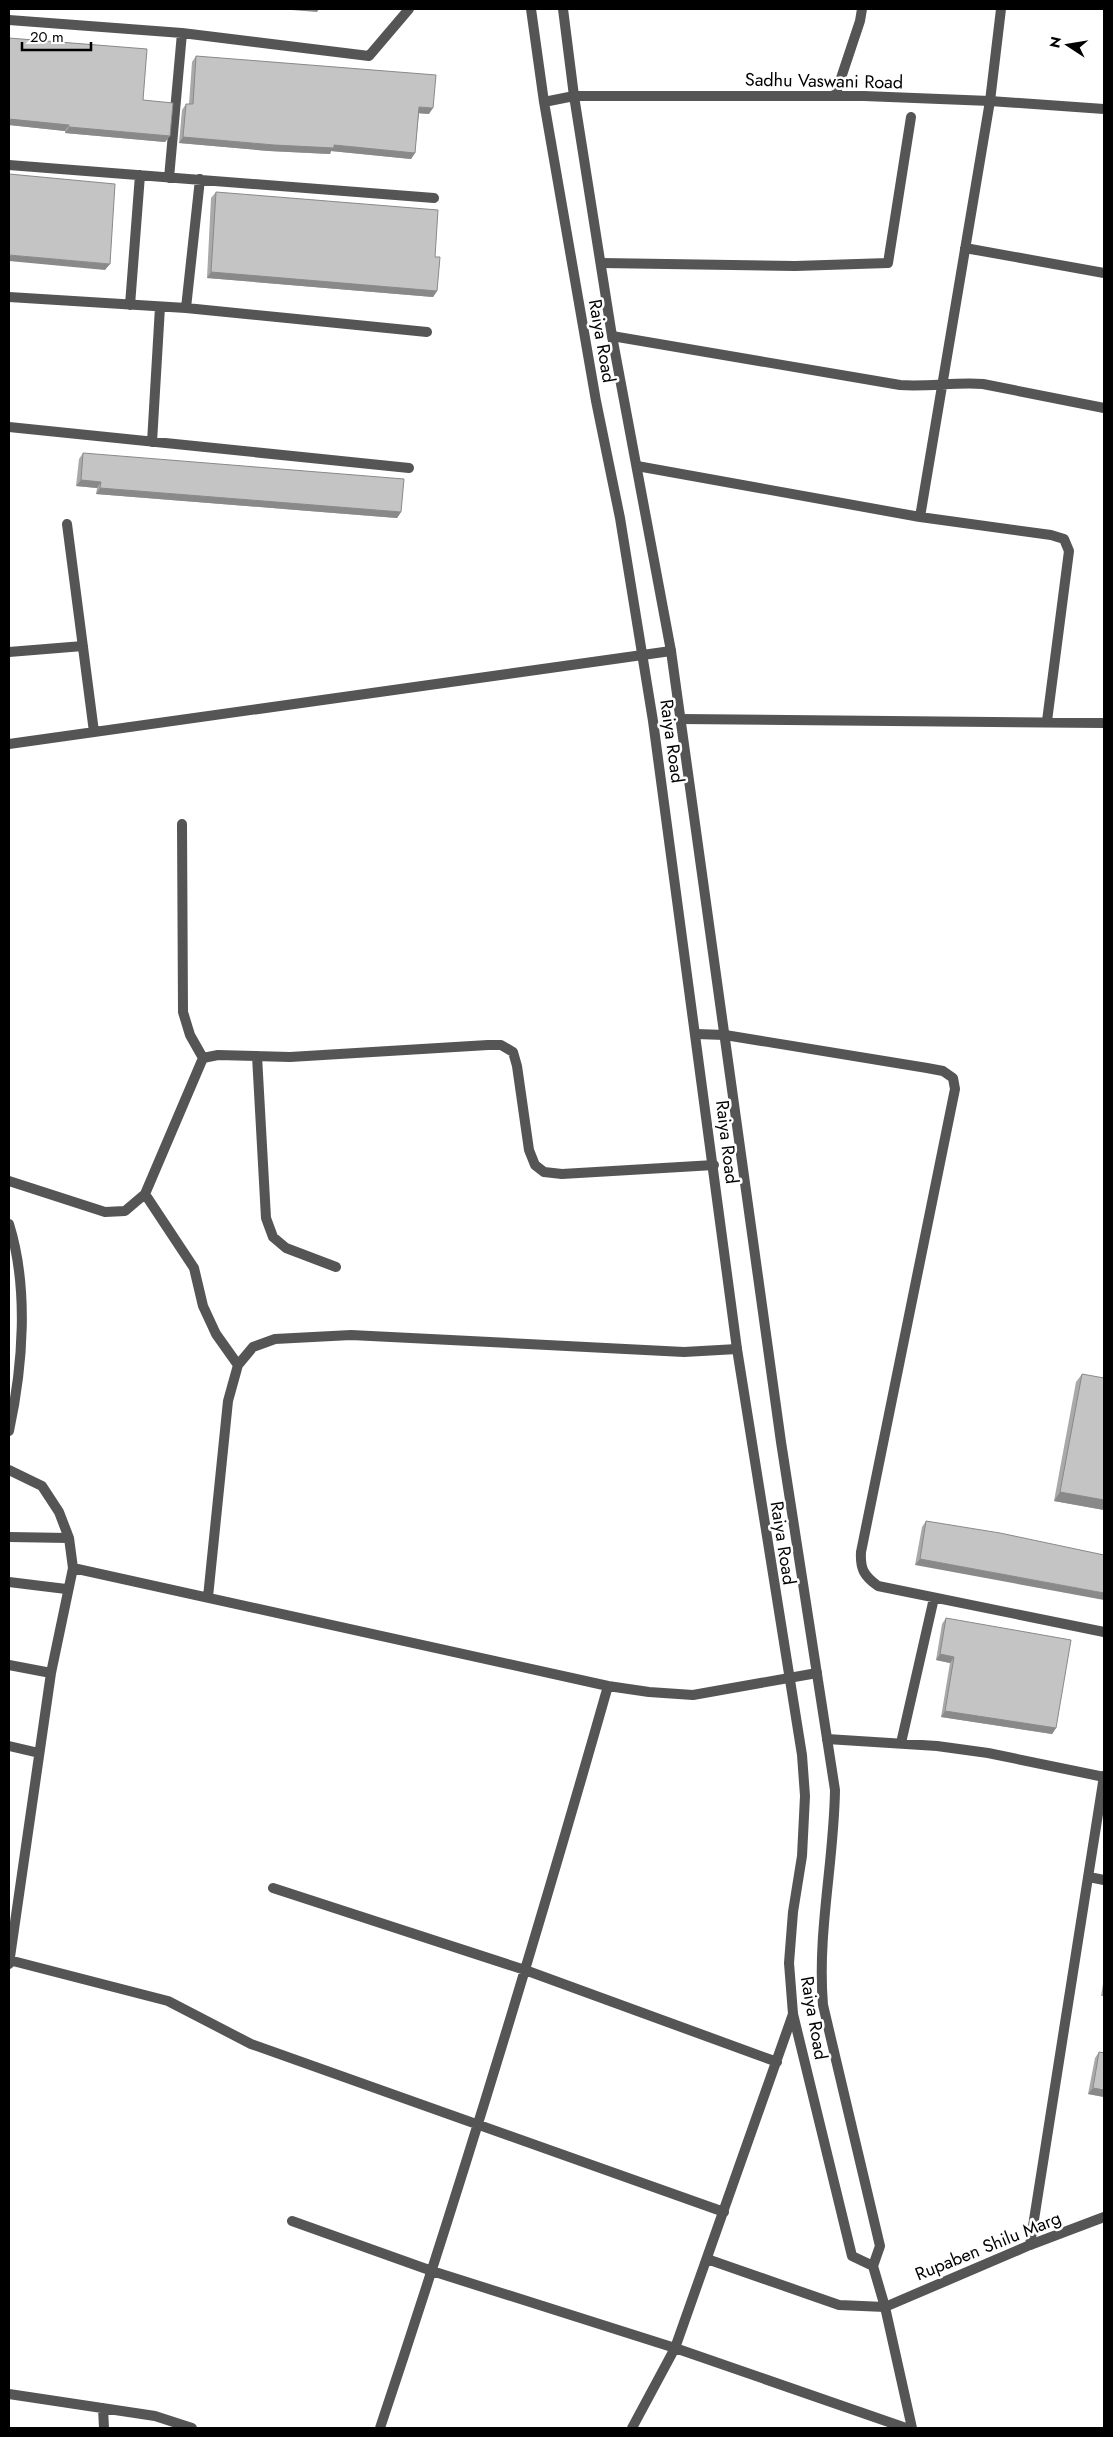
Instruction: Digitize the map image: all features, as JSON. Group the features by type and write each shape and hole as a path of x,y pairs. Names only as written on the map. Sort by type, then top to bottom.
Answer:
{"street":[{"path":"9,20 182,33 369,56 409,9"},
{"name":"Raiya Road","path":"531,9 544,102 596,401 620,518 642,656 696,1034 738,1349 802,1754 805,1796 802,1856 793,1912 789,1963 793,2014 852,2256 873,2266 880,2246 835,2064 820,1975 835,1821 835,1790 781,1442 671,652 612,336 574,96 564,9"},
{"path":"835,96 860,21 862,9"},
{"path":"920,517 990,101 1001,9"},
{"path":"168,178 182,33"},
{"name":"Sadhu Vaswani Road","path":"544,102 574,96 835,96 990,101 1104,109"},
{"path":"600,263 795,266 888,263 911,117"},
{"path":"9,165 434,198"},
{"path":"130,305 140,176"},
{"path":"186,308 200,179"},
{"path":"965,248 1104,273"},
{"path":"9,297 186,308 427,332"},
{"path":"152,442 160,307"},
{"path":"612,336 900,385 983,384 1104,408"},
{"path":"9,427 409,468"},
{"path":"636,466 920,517 1064,539 1070,551 1047,721"},
{"path":"67,524 94,732"},
{"path":"9,652 83,646"},
{"path":"9,744 671,652"},
{"path":"681,719 1104,723"},
{"path":"182,824 183,1012 190,1035 203,1058"},
{"path":"696,1034 725,1035 927,1068 943,1071 953,1078 955,1089 861,1552 860,1567 867,1578 878,1586 1104,1632"},
{"path":"203,1058 218,1055 290,1058 502,1045 512,1052 517,1066 529,1150 534,1164 544,1172 562,1174 714,1165"},
{"path":"257,1056 266,1218 273,1237 286,1248 336,1267"},
{"path":"9,1181 105,1212 125,1210 145,1194 203,1058"},
{"path":"145,1194 194,1268 203,1306 216,1334 238,1365"},
{"path":"9,1224 16,1246 20,1293 20,1342 14,1405 9,1431"},
{"path":"208,1597 228,1401 238,1365 253,1347 275,1339 351,1335 684,1352 738,1349"},
{"path":"9,1470 42,1486 59,1512 70,1538 72,1568 66,1589 51,1673 9,1961 168,2001 251,2044 724,2212"},
{"path":"9,1537 70,1538"},
{"path":"72,1568 608,1686 649,1692 693,1695 818,1673"},
{"path":"9,1582 66,1589"},
{"path":"901,1743 934,1598"},
{"path":"9,1665 51,1673"},
{"path":"380,2428 432,2271 525,1970 608,1686"},
{"path":"827,1739 901,1743 988,1753 1104,1777 1030,2245"},
{"path":"9,1746 39,1752"},
{"path":"1089,1877 1104,1880"},
{"path":"273,1888 525,1970 777,2062"},
{"path":"632,2428 675,2348 793,2014"},
{"name":"Rupaben Shilu Marg","path":"885,2307 1030,2245 1104,2217"},
{"path":"292,2221 432,2271 675,2348 906,2428"},
{"path":"707,2259 839,2305 885,2307"},
{"path":"873,2266 885,2307 912,2428"},
{"path":"9,2394 155,2416 192,2428"},
{"path":"103,2408 104,2428"}],"building":[{"path":"9,38 147,49 143,100 173,103 170,136 69,127 69,125 9,119"},
{"path":"196,56 436,75 433,108 419,107 415,153 334,145 334,148 274,145 183,137 186,104 193,104"},
{"path":"9,174 115,184 110,264 9,255"},
{"path":"216,192 438,210 435,257 440,257 437,291 211,272"},
{"path":"83,453 404,479 401,512 100,488 101,482 81,480"},
{"path":"1082,1374 1104,1378 1104,1500 1060,1492"},
{"path":"926,1521 1000,1533 1104,1555 1104,1593 920,1559"},
{"path":"946,1618 1071,1640 1056,1728 945,1711 954,1657 940,1654"},
{"path":"1099,2052 1104,2053 1104,2090 1093,2088"}]}
